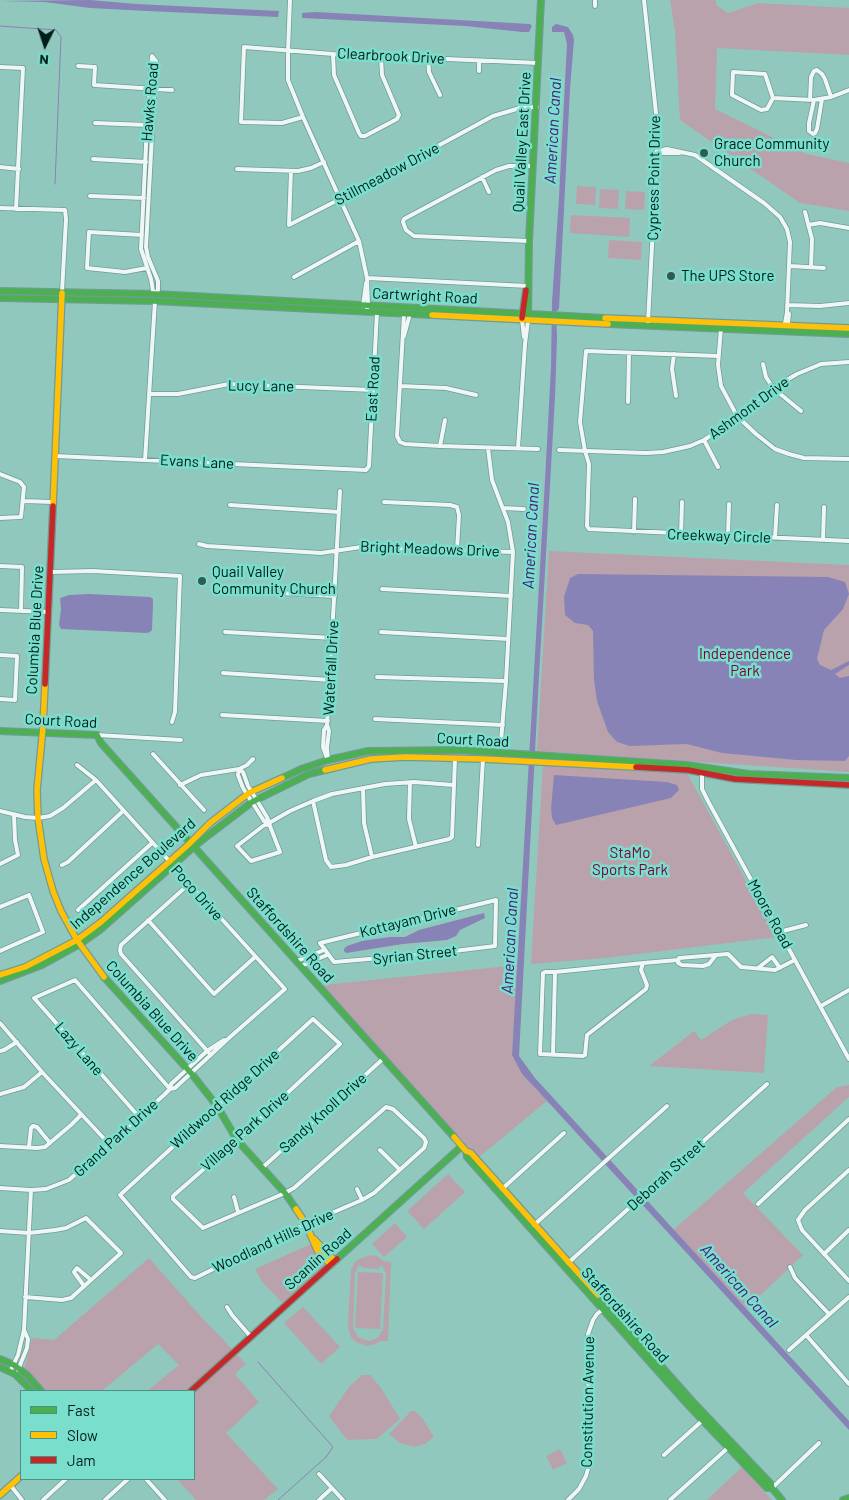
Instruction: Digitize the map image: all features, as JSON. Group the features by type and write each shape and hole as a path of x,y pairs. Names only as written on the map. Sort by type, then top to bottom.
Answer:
{"main road":[{"name":"Quail Valley East Drive","path":"526,317 541,0"},
{"name":"Cartwright Road","path":"0,291 155,293 365,307 377,312 407,314 469,314 721,326 849,328"},
{"name":"Columbia Blue Drive","path":"62,293 56,456 52,502 38,790 38,818 44,859 52,891 79,942 101,974 189,1071 217,1106 237,1140 285,1193 313,1238 333,1263"},
{"name":"Cartwright Road","path":"0,298 154,301 258,306 407,307 469,314"},
{"path":"258,299 258,306"},
{"name":"Cartwright Road","path":"786,328 849,334"},
{"name":"Court Road","path":"0,731 97,736"},
{"name":"Staffordshire Road","path":"97,736 101,743 464,1149 467,1157 732,1445 771,1484 782,1500"},
{"name":"Court Road","path":"249,793 301,769 328,760 368,751 459,750 528,759"},
{"name":"Court Road","path":"254,801 306,776 371,759 538,759 702,770"},
{"path":"328,760 331,768"},
{"path":"702,770 849,778"},
{"path":"702,770 744,779 849,785"},
{"name":"Independence Boulevard","path":"0,981 55,959 79,942 101,922 127,903 192,844 210,823 249,793"},
{"name":"Independence Boulevard","path":"192,844 254,801"},
{"name":"Independence Boulevard","path":"0,975 26,969"},
{"name":"Scanlin Road","path":"192,1390 436,1168 464,1149"},
{"name":"Staffordshire Road","path":"605,1307 703,1420 732,1445"},
{"path":"0,1359 15,1370 31,1390"},
{"path":"0,1367 27,1375 39,1390"},
{"path":"0,1495 20,1477"},
{"path":"843,1500 849,1498"}],"street":[{"path":"290,0 288,80 359,241 367,278 365,307"},
{"path":"595,0 595,6"},
{"name":"Cypress Point Drive","path":"644,0 658,132 648,323"},
{"name":"Clearbrook Drive","path":"303,117 282,123 240,122 244,48 538,63"},
{"path":"333,54 334,75 361,136 382,127 399,116 382,75 381,56"},
{"name":"Hawks Road","path":"145,460 154,301 155,293 158,290 158,281 148,257 147,235 156,61 152,56 143,198 142,254 152,279 153,291 155,293"},
{"path":"428,58 429,72 440,95"},
{"path":"479,61 479,71"},
{"path":"78,66 95,67 94,85 172,90"},
{"path":"0,67 23,68 16,209"},
{"path":"822,99 817,129 813,134 809,131 809,123 812,100 810,81 814,71 817,70 822,74 831,97"},
{"path":"733,72 765,74 773,98 769,107 764,111 732,95 733,72"},
{"path":"773,98 822,99 849,90"},
{"name":"Stillmeadow Drive","path":"291,171 289,225 493,116 520,108 536,107"},
{"path":"95,122 153,125"},
{"path":"657,151 671,154 682,152 695,155 764,203 780,217 787,229 790,242 786,328"},
{"path":"93,159 151,162"},
{"path":"237,169 305,170 324,162"},
{"path":"529,241 420,237 410,234 403,222 404,219 496,170 509,166 533,166"},
{"path":"0,167 19,169"},
{"path":"482,177 489,192"},
{"path":"90,196 149,198"},
{"path":"0,208 65,210 62,293"},
{"path":"804,212 812,239 811,268"},
{"path":"808,225 820,223 849,228"},
{"path":"147,235 89,232 87,268 125,272 147,268"},
{"path":"294,277 359,241"},
{"path":"790,266 824,268"},
{"path":"367,278 528,286"},
{"path":"787,305 820,306 849,303"},
{"path":"407,307 403,338 397,436 400,442 440,446 538,449"},
{"name":"East Road","path":"369,466 377,312"},
{"name":"Quail Valley East Drive","path":"518,448 526,317"},
{"path":"721,326 718,356 721,386 737,416 775,449 804,458 849,459"},
{"path":"585,451 580,422 586,351 718,356"},
{"path":"628,402 629,353"},
{"path":"674,354 672,369 676,396"},
{"name":"Ashmont Drive","path":"559,450 663,452 690,446 704,440 722,428 773,388 797,374 821,364 849,362"},
{"path":"763,364 766,378 773,388 800,411"},
{"name":"Lucy Lane","path":"150,394 178,394 229,384 373,390"},
{"path":"400,386 446,388 476,395"},
{"path":"440,446 445,420"},
{"path":"704,440 718,467"},
{"path":"488,448 492,480 508,522 513,552 501,741"},
{"name":"Creekway Circle","path":"585,451 589,464 587,526 589,529 849,541"},
{"name":"Evans Lane","path":"56,456 366,470 369,466"},
{"path":"0,474 23,484 24,501 21,518 0,518"},
{"name":"Waterfall Drive","path":"328,760 327,748 330,731 328,723 340,491"},
{"path":"634,532 635,499"},
{"path":"24,501 52,502"},
{"path":"384,502 450,505 457,507 459,515 457,550"},
{"path":"681,534 682,502"},
{"path":"728,536 729,504"},
{"path":"230,505 339,512"},
{"path":"776,538 777,505"},
{"path":"823,540 824,507"},
{"path":"503,508 524,509"},
{"name":"Bright Meadows Drive","path":"199,544 321,553 361,546 513,552"},
{"path":"0,566 22,567 21,611"},
{"path":"50,572 93,571 180,576 175,712 172,722"},
{"path":"382,589 511,596"},
{"path":"226,590 335,596"},
{"path":"0,610 48,612"},
{"path":"225,632 333,638"},
{"path":"381,632 508,639"},
{"path":"0,655 17,656 15,700 0,699"},
{"path":"223,673 331,680"},
{"path":"377,677 506,681"},
{"path":"222,715 328,723"},
{"path":"375,719 503,725"},
{"name":"Court Road","path":"97,736 181,740"},
{"path":"153,754 204,810"},
{"path":"313,801 326,860 331,867 346,866 372,857 449,839 452,836 455,758"},
{"path":"180,785 202,775 239,768 253,759"},
{"path":"478,845 483,759"},
{"name":"Poco Drive","path":"77,765 96,780 255,957"},
{"path":"239,768 243,772 249,793 269,824 280,852 251,861 237,846 269,824 290,810 313,801 332,794 410,782 453,785"},
{"name":"Moore Road","path":"702,770 702,788 708,801 848,1055"},
{"path":"0,811 38,818 57,813 96,780"},
{"path":"410,782 409,819 416,847"},
{"path":"363,788 364,823 372,857"},
{"path":"62,866 123,811"},
{"path":"0,864 18,855 14,815"},
{"path":"78,910 152,842"},
{"path":"189,884 121,946 121,954 211,1055"},
{"path":"0,907 29,895 43,932 0,951"},
{"name":"Kottayam Drive","path":"324,950 320,943 496,900 495,946"},
{"path":"148,920 214,994 255,957"},
{"path":"779,932 806,925"},
{"name":"Syrian Street","path":"327,955 334,962 495,946"},
{"path":"324,950 327,955 299,964 324,950"},
{"path":"643,963 640,970 647,985 646,989 587,1035 585,1055 581,1057 553,1056 542,1055 539,1052 543,973 728,954 741,967 775,970 795,960"},
{"path":"678,960 682,965 703,966 709,964 716,955"},
{"name":"Grand Park Drive","path":"0,1188 46,1189 69,1180 140,1118 170,1089 171,1084 211,1055 230,1036 286,989 255,957"},
{"path":"758,968 772,957 780,968"},
{"path":"553,1056 555,972"},
{"name":"Lazy Lane","path":"140,1118 34,998 75,980 170,1089"},
{"path":"821,1006 849,990"},
{"name":"Wildwood Ridge Drive","path":"128,1206 120,1195 313,1019 340,1044"},
{"path":"0,1023 42,1072 110,1145"},
{"name":"Grand Park Drive","path":"189,1071 207,1051 230,1036"},
{"path":"0,1051 17,1042"},
{"name":"Village Park Drive","path":"238,1212 203,1228 173,1199 173,1196 237,1140 340,1044"},
{"name":"Sandy Knoll Drive","path":"262,1168 384,1058"},
{"path":"0,1094 24,1087 42,1072"},
{"name":"Deborah Street","path":"566,1264 767,1084"},
{"path":"532,1226 667,1106"},
{"name":"Woodland Hills Drive","path":"128,1206 191,1277 195,1278 374,1193 424,1148 426,1142 393,1109 386,1107 294,1188 285,1193"},
{"path":"0,1146 37,1148 50,1143 81,1115"},
{"path":"758,1204 849,1119"},
{"path":"29,1148 31,1128 33,1126 37,1127 50,1143"},
{"path":"500,1191 564,1133"},
{"path":"380,1150 399,1170"},
{"path":"849,1170 798,1220 800,1227 849,1281"},
{"path":"356,1189 362,1200"},
{"path":"15,1370 27,1348 28,1339 24,1330 31,1190"},
{"path":"234,1197 238,1212 285,1193"},
{"path":"0,1231 29,1233 66,1228 86,1218 120,1253 70,1298 62,1300 25,1297"},
{"path":"824,1254 849,1230"},
{"path":"790,1267 794,1278 829,1314"},
{"path":"84,1286 74,1272 77,1268 91,1280"},
{"path":"789,1350 849,1296"},
{"path":"227,1307 251,1337"},
{"name":"Constitution Avenue","path":"568,1500 579,1489 589,1464 588,1334 593,1320 605,1307"},
{"path":"806,1335 849,1384"},
{"path":"664,1455 703,1420"},
{"path":"772,1488 819,1443"},
{"path":"670,1500 732,1445"},
{"path":"319,1474 343,1500"},
{"path":"43,1500 65,1480"},
{"path":"105,1500 127,1480"},
{"path":"147,1480 165,1500"},
{"path":"11,1486 22,1500"},
{"path":"319,1500 332,1488"}],"green space":[{"path":"670,0 716,0 716,5 728,13 758,3 849,8 849,55 717,48 715,109 807,154 849,163 849,211 800,203 680,120 675,31"},
{"path":"577,186 596,187 595,205 576,204"},
{"path":"600,189 619,190 618,209 599,208"},
{"path":"626,191 645,192 644,210 625,209"},
{"path":"571,215 630,218 629,237 570,233"},
{"path":"609,240 642,242 641,260 608,258"},
{"name":"Independence Park","path":"549,551 849,565 849,772 537,751"},
{"name":"StaMo Sports Park","path":"543,764 687,773 777,937 606,958 531,964"},
{"path":"518,965 512,1055 522,1074 547,1101 478,1158 323,985"},
{"path":"751,1014 768,1015 764,1073 649,1066 694,1031 701,1040 732,1020"},
{"path":"849,1085 849,1097 743,1193 803,1255 746,1309 673,1230 837,1087"},
{"path":"448,1174 465,1192 424,1229 407,1211"},
{"path":"395,1223 407,1237 384,1257 372,1244"},
{"path":"311,1244 324,1263 324,1266 283,1304 263,1283 255,1269"},
{"path":"370,1255 391,1262 388,1341 381,1341 367,1346 352,1339 349,1332 351,1269 357,1260","holes":["359,1265 363,1268 378,1269 382,1265 386,1274 383,1330 377,1338 369,1341 358,1337 353,1328 355,1273"]},
{"path":"149,1258 246,1364 235,1374 259,1402 226,1433 278,1489 264,1500 196,1500 178,1480 195,1480 195,1390 148,1390 179,1365 158,1344 103,1390 45,1390 24,1369 32,1338 54,1340"},
{"path":"358,1272 383,1273 380,1329 355,1328"},
{"path":"303,1307 340,1347 321,1364 284,1323"},
{"path":"362,1375 370,1375 381,1388 400,1419 377,1439 347,1440 329,1416 349,1387"},
{"path":"411,1411 415,1411 423,1419 434,1437 425,1444 414,1447 400,1443 389,1434"},
{"path":"560,1449 567,1463 553,1470 546,1456"},
{"path":"742,1467 772,1500 707,1500"}],"shaded area":[{"path":"90,0 279,11 278,17 90,8 45,2 0,1"},
{"path":"316,12 530,24 532,26 529,32 522,32 465,26 302,18 302,13"},
{"name":"American Canal","path":"556,24 568,27 574,40 559,309 556,312 555,398 519,1056 535,1078 849,1421 849,1430 522,1074 512,1055 545,480 551,367 552,302 567,44 564,32 552,32 552,27"},
{"name":"Independence Park","path":"578,574 828,577 845,582 849,594 843,609 824,630 817,659 820,665 831,670 849,661 849,665 835,674 840,678 849,676 849,756 845,761 796,760 722,753 687,744 630,746 617,742 608,732 597,701 594,679 593,631 588,625 575,623 565,615 564,597 570,578"},
{"path":"69,595 150,597 153,599 152,630 147,633 61,629 59,625 60,598"},
{"path":"554,775 667,782 677,785 679,790 671,798 556,825 552,818 551,808"},
{"path":"484,913 485,918 460,930 456,936 447,940 403,944 346,953 344,951 347,946 362,941 405,937 419,930"}],"waterway":[{"path":"0,26 56,30 61,37 55,184"},
{"path":"258,1362 333,1447 326,1457 278,1500"}],"traffic: fast":[{"path":"528,320 529,241 541,0"},
{"path":"0,291 155,294 605,318"},
{"path":"0,298 154,301 432,315"},
{"path":"608,324 849,334"},
{"path":"0,731 97,735 101,743 454,1137"},
{"path":"282,778 328,760 368,751 459,750 687,765 749,774 849,778"},
{"path":"0,981 42,965 80,944 100,930 197,844 252,802 309,774 325,770"},
{"path":"104,977 191,1073 217,1106 237,1140 285,1193 296,1209"},
{"path":"337,1259 462,1146"},
{"path":"466,1151 467,1157 689,1406 767,1488 772,1488"},
{"path":"598,1295 693,1402 771,1484 782,1500"},
{"path":"0,1359 14,1365 27,1375 40,1390"},
{"path":"0,1367 15,1374 31,1390"},
{"path":"843,1500 849,1498"}],"traffic: slow":[{"path":"53,506 62,293"},
{"path":"432,315 608,324"},
{"path":"605,318 849,328"},
{"path":"45,684 37,790 38,818 44,859 61,911 77,940 104,977"},
{"path":"325,770 371,759 405,757 636,767"},
{"path":"0,975 25,967 77,940 101,922 210,823 249,793 282,778"},
{"path":"454,1137 466,1151 471,1153 598,1295"},
{"path":"296,1209 306,1224 317,1250 331,1265"},
{"path":"314,1239 335,1261"},
{"path":"0,1495 20,1477"}],"traffic: jam":[{"path":"522,318 526,290"},
{"path":"45,684 53,506"},
{"path":"636,767 688,770 735,779 849,785"},
{"path":"192,1390 337,1259"}],"place":[{"name":"Grace Community Church","path":"704,153"},
{"name":"The UPS Store","path":"671,276"},
{"name":"Quail Valley Community Church","path":"202,581"}]}
